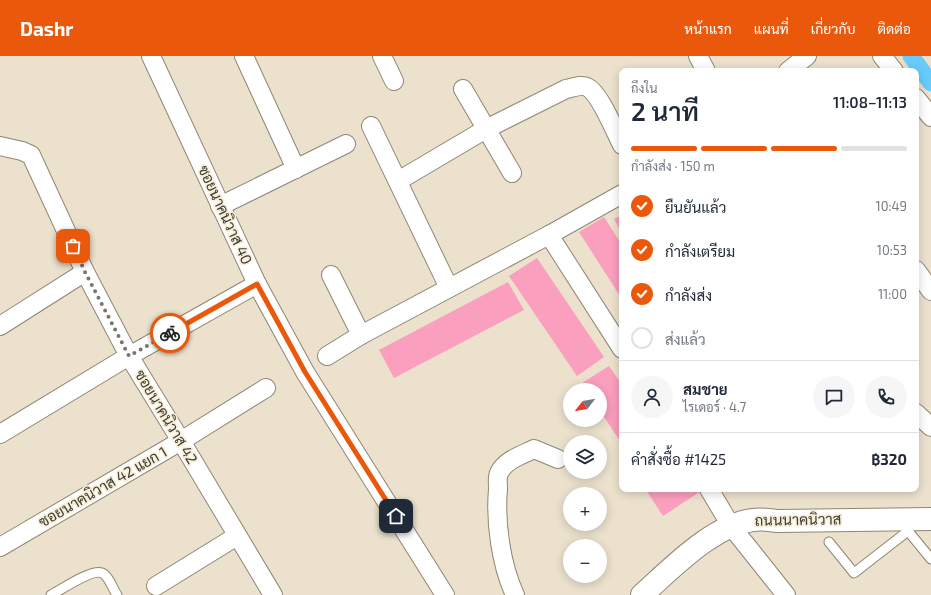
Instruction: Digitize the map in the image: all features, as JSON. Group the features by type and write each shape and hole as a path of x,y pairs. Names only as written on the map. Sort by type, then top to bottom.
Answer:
{"main road":[{"name":"ถนนนาคนิวาส","path":"642,595 697,546 732,526 753,520 918,523"}],"street":[{"name":"ซอยนาคนิวาส 40","path":"151,56 257,284 305,372 445,595"},
{"path":"244,56 296,169"},
{"path":"382,56 394,81"},
{"path":"698,56 704,68"},
{"path":"792,68 807,56"},
{"path":"882,56 892,68"},
{"path":"398,181 486,129 566,89 578,86 587,87 597,96 619,139"},
{"path":"463,89 512,173"},
{"path":"919,102 931,117"},
{"path":"371,126 449,288"},
{"path":"220,206 346,144"},
{"name":"ซอยนาคนิวาส 42","path":"0,146 22,151 31,155 85,272 129,356 273,595"},
{"path":"327,356 361,335 549,235 619,196"},
{"path":"549,235 619,344"},
{"path":"0,325 85,272"},
{"path":"919,274 931,291"},
{"path":"331,275 361,335"},
{"path":"0,434 129,356 257,284"},
{"name":"ซอยนาคนิวาส 42 แยก 1","path":"2,541 181,441 266,388"},
{"path":"919,416 931,428"},
{"path":"515,595 504,560 499,532 496,504 499,474 510,461 534,449 558,459"},
{"path":"711,492 732,526 786,595"},
{"path":"156,586 237,536"}],"lane":[{"path":"829,542 854,573 918,523 931,559"},
{"path":"51,595 89,574 100,572 104,574 117,595"}],"building":[{"path":"619,216 619,228 614,219"},
{"path":"604,217 619,240 619,294 579,232"},
{"path":"537,258 604,357 577,376 509,276"},
{"path":"508,282 524,310 394,378 379,350"},
{"path":"609,366 619,381 619,440 607,422 607,383 582,383"},
{"path":"647,492 699,492 663,516"}],"waterway":[{"path":"911,56 931,83"}],"way so far":[{"path":"73,246 129,356 170,333"}],"route":[{"path":"170,333 257,284 305,372 396,516"}]}
